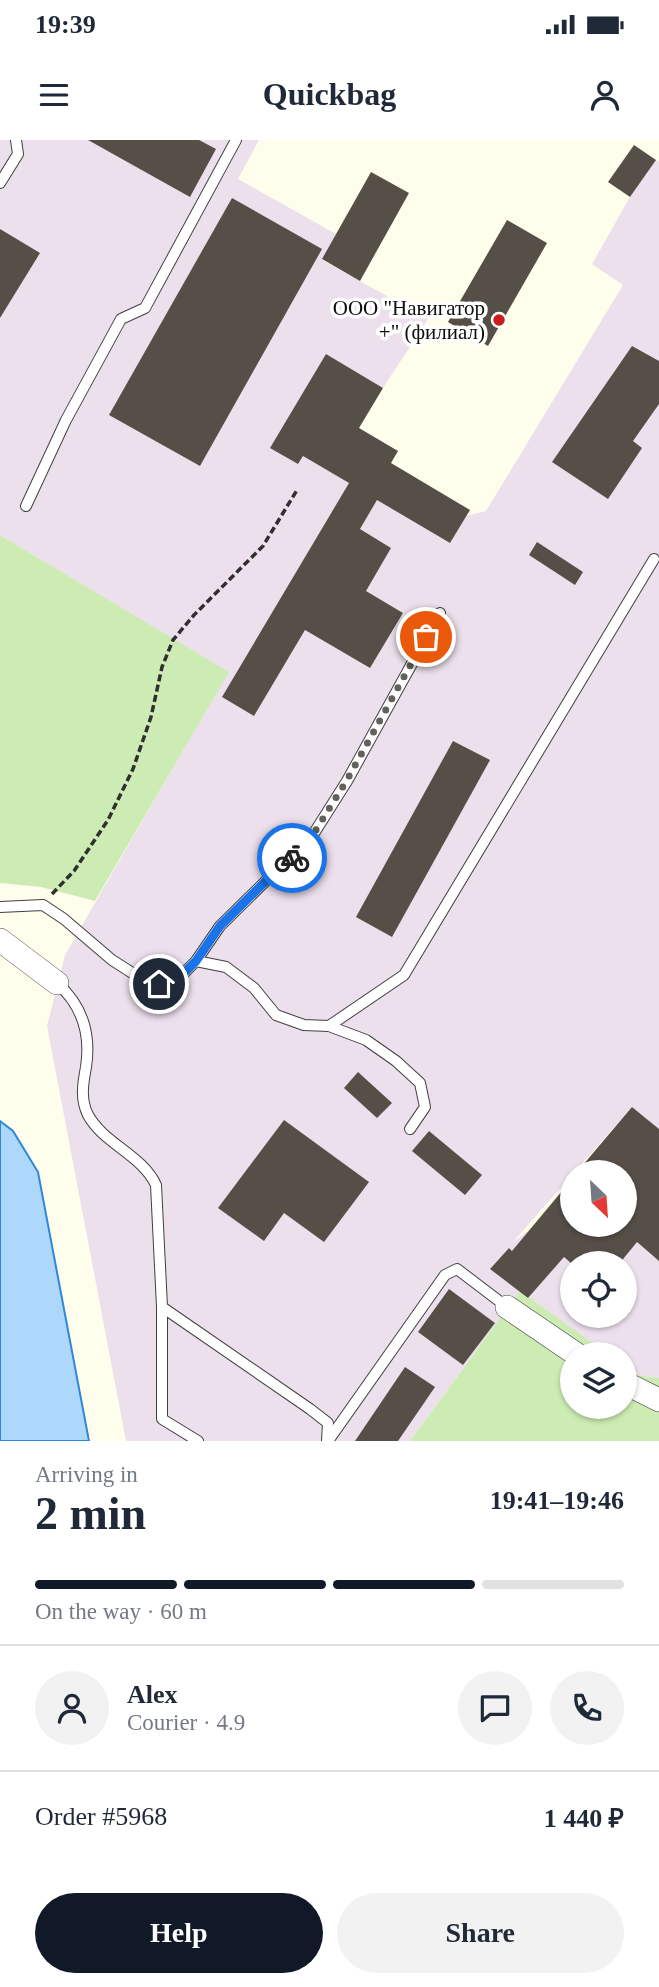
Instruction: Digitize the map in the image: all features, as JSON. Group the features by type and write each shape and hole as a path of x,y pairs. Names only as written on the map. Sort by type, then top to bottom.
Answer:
{"street":[{"path":"0,940 57,984"},
{"path":"507,1307 560,1343"},
{"path":"637,1389 659,1399"}],"lane":[{"path":"0,183 18,154 16,140"},
{"path":"26,506 66,420 121,319 145,308 236,140"},
{"path":"329,1026 404,975 657,557"},
{"path":"0,907 43,905 64,919 112,960 137,976 159,984 182,975 196,961 220,926 278,869 304,849 347,780 440,613"},
{"path":"196,961 226,967 254,988 275,1015 304,1025 329,1026 366,1040 396,1061 420,1083 425,1107 410,1129"},
{"path":"57,984 72,996 82,1016 88,1041 81,1087 88,1114 101,1132 149,1171 156,1185 162,1307 162,1419 198,1441"},
{"path":"328,1441 445,1275 457,1269 507,1307"},
{"path":"162,1307 328,1423 328,1441"}],"path":[{"path":"43,905 74,871 108,820 133,769 151,717 162,667 173,640 194,615 263,546 297,490"}],"shaded area":[{"path":"0,140 259,140 238,179 336,234 322,260 428,319 383,388 326,354 298,464 303,456 349,483 223,697 254,716 305,630 370,668 403,613 337,574 371,582 391,548 360,529 377,500 450,543 466,516 486,511 623,285 592,264 630,197 656,160 659,162 659,1129 632,1107 585,1160 560,1160 560,1189 513,1242 531,1229 560,1253 560,1320 528,1298 546,1277 509,1248 490,1269 520,1291 410,1441 126,1441 47,1026 65,955 228,672 0,535"},
{"path":"637,1242 654,1257 659,1252 659,1378 637,1375 637,1342 591,1342 571,1328 637,1328 637,1251 629,1251"}],"green space":[{"path":"0,535 229,672 95,901 41,887 0,883"},
{"path":"520,1291 560,1320 560,1328 572,1328 591,1342 560,1342 560,1419 637,1419 637,1375 659,1378 659,1441 410,1441"}],"water":[{"path":"0,1121 13,1131 38,1172 89,1441 0,1441"}],"building":[{"path":"88,140 199,140 216,149 190,197"},
{"path":"634,145 656,160 630,197 608,182"},
{"path":"371,172 409,193 360,281 322,259"},
{"path":"232,198 322,249 200,466 109,415"},
{"path":"507,220 547,243 488,346 448,322"},
{"path":"0,229 40,253 0,318"},
{"path":"632,346 659,361 659,404 633,441 642,448 608,499 552,462"},
{"path":"326,354 383,388 359,428 398,451 391,463 470,510 450,543 377,500 360,529 391,548 366,591 403,613 370,668 305,630 254,716 222,697 349,483 303,456 298,464 270,448"},
{"path":"537,542 583,572 575,585 529,555"},
{"path":"453,741 490,760 392,937 356,917"},
{"path":"358,1072 392,1103 377,1118 344,1088"},
{"path":"632,1107 659,1129 659,1261 637,1242 630,1251 560,1251 560,1262 528,1298 490,1269 509,1248 512,1251 560,1193 560,1237 637,1237 637,1160 587,1160"},
{"path":"284,1120 369,1182 324,1242 284,1213 264,1241 218,1208"},
{"path":"429,1131 482,1175 465,1195 412,1151"},
{"path":"449,1289 495,1323 463,1365 418,1332"},
{"path":"405,1367 435,1387 398,1441 355,1441"}],"way so far":[{"path":"292,858 304,849 347,780 426,637"}],"place":[{"name":"ООО \"Навигатор +\" (филиал)","path":"499,320"}],"route":[{"path":"159,984 182,975 196,961 220,926 292,858"}]}
